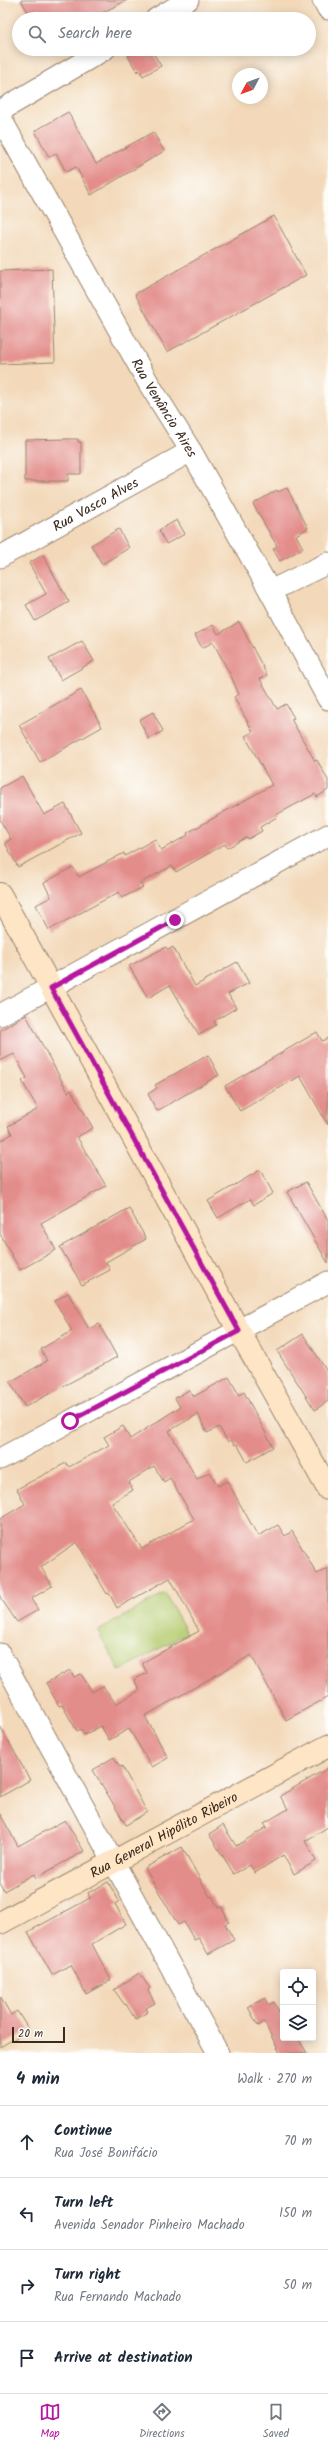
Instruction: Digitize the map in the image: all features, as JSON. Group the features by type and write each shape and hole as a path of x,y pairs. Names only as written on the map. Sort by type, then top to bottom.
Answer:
{"main road":[{"path":"0,894 239,1331 328,1489"},
{"name":"Rua General Hipólito Ribeiro","path":"0,1923 328,1746"}],"street":[{"path":"168,12 188,0"},
{"path":"323,0 328,9"},
{"path":"0,111 93,56"},
{"name":"Rua Venâncio Aires","path":"0,117 149,384 191,451 270,591 328,699"},
{"name":"Rua Vasco Alves","path":"0,557 191,451"},
{"path":"270,591 328,562"},
{"path":"0,1015 328,835"},
{"path":"0,1458 328,1282"},
{"path":"0,1654 218,2053"}],"green space":[{"path":"165,1593 187,1633 120,1671 98,1631"}],"building":[{"path":"21,0 127,0 104,12 28,12"},
{"path":"128,56 155,56 161,66 143,76 139,70 137,72"},
{"path":"68,112 96,164 153,132 164,151 91,195 76,167 66,172 56,153 49,157 35,131"},
{"path":"274,216 306,275 167,352 135,294"},
{"path":"52,269 55,362 0,364 0,271"},
{"path":"78,439 78,442 81,442 81,474 68,474 68,481 25,481 25,440"},
{"path":"287,488 308,528 296,535 303,548 280,561 273,549 277,546 253,504 277,490 278,492"},
{"path":"177,520 185,534 166,544 159,530"},
{"path":"119,529 129,548 102,564 91,545"},
{"path":"43,555 69,602 35,621 26,605 46,594 29,563"},
{"path":"239,622 267,675 260,679 277,709 286,704 294,718 291,719 315,761 317,760 328,780 328,790 317,797 315,794 276,815 277,817 260,827 262,831 248,839 247,837 227,848 225,844 176,872 172,866 140,883 143,887 122,898 119,892 49,930 36,905 51,897 44,883 73,867 79,877 124,853 125,856 155,839 161,850 188,835 187,833 272,785 245,736 253,732 234,697 239,694 231,676 213,642 202,648 195,635 213,625 218,634"},
{"path":"82,641 94,661 61,680 49,659"},
{"path":"81,690 102,727 40,762 19,725"},
{"path":"153,712 163,731 149,739 139,720"},
{"path":"22,776 44,815 65,804 81,833 18,867 5,843 11,839 0,820 0,788"},
{"path":"166,947 168,950 173,947 195,986 237,962 249,983 228,994 236,1008 214,1021 216,1025 199,1035 170,985 148,998 129,966"},
{"path":"26,1015 68,1092 71,1090 93,1128 77,1137 106,1186 41,1223 56,1250 20,1270 0,1234 0,1141 12,1134 8,1126 38,1109 22,1081 27,1078 14,1054 0,1061 0,1030"},
{"path":"317,1032 322,1041 328,1038 328,1125 300,1076 240,1111 225,1086"},
{"path":"208,1055 219,1075 157,1111 148,1094 157,1088 155,1085"},
{"path":"260,1170 273,1193 254,1205 250,1199 218,1218 208,1201"},
{"path":"306,1182 328,1220 328,1263 287,1192"},
{"path":"129,1208 146,1239 106,1262 110,1270 82,1285 60,1247"},
{"path":"68,1293 89,1329 99,1324 117,1357 25,1407 10,1382 47,1361 41,1349 72,1331 55,1301"},
{"path":"303,1334 328,1373 328,1401 315,1410 277,1351"},
{"path":"229,1377 239,1395 244,1392 273,1447 247,1462 237,1444 235,1445 231,1440 228,1442 219,1427 207,1433 198,1414 169,1431 197,1479 210,1472 218,1486 227,1481 258,1536 278,1525 285,1536 292,1531 317,1574 328,1568 328,1697 286,1720 251,1655 145,1716 168,1758 152,1767 129,1729 109,1740 101,1726 84,1735 81,1729 77,1731 62,1705 59,1706 46,1683 70,1670 74,1677 81,1674 92,1692 103,1686 116,1704 140,1690 134,1680 147,1673 142,1663 199,1631 170,1578 117,1608 109,1593 107,1594 77,1542 41,1567 52,1586 31,1599 38,1610 17,1622 0,1597 0,1519 25,1504 17,1489 66,1463 69,1467 109,1445 104,1437 123,1426 130,1439 180,1407 175,1398 189,1390 193,1397","holes":["154,1466 164,1482 170,1478 194,1519 142,1549 112,1503 133,1490 129,1482"]},
{"path":"0,1726 30,1780 0,1797"},
{"path":"114,1757 120,1767 122,1766 147,1812 126,1825 93,1770"},
{"path":"328,1768 328,1827 305,1841 316,1861 294,1874 283,1855 255,1873 250,1865 234,1874 209,1834 223,1825 236,1846 267,1827 264,1823 288,1809 280,1796"},
{"path":"0,1814 18,1846 65,1820 84,1851 36,1878 34,1874 4,1891 0,1884"},
{"path":"182,1847 210,1897 212,1896 218,1908 221,1906 229,1922 225,1924 234,1940 208,1954 199,1938 194,1940 184,1922 178,1925 145,1868"},
{"path":"108,1882 119,1901 115,1904 126,1924 92,1944 111,1980 86,1994 71,1965 52,1975 28,1932 90,1898 88,1893"},
{"path":"139,1973 150,1988 148,1990 155,2003 146,2008 148,2012 135,2019 126,2004 125,2005 114,1990"},
{"path":"0,1996 11,2015 17,2011 29,2030 0,2047"},
{"path":"265,1998 268,2005 274,2002 280,2013 280,2041 300,2041 307,2053 280,2053 264,2022 258,2026 248,2007"}],"route":[{"path":"70,1421 239,1331 51,988 175,920"}]}
